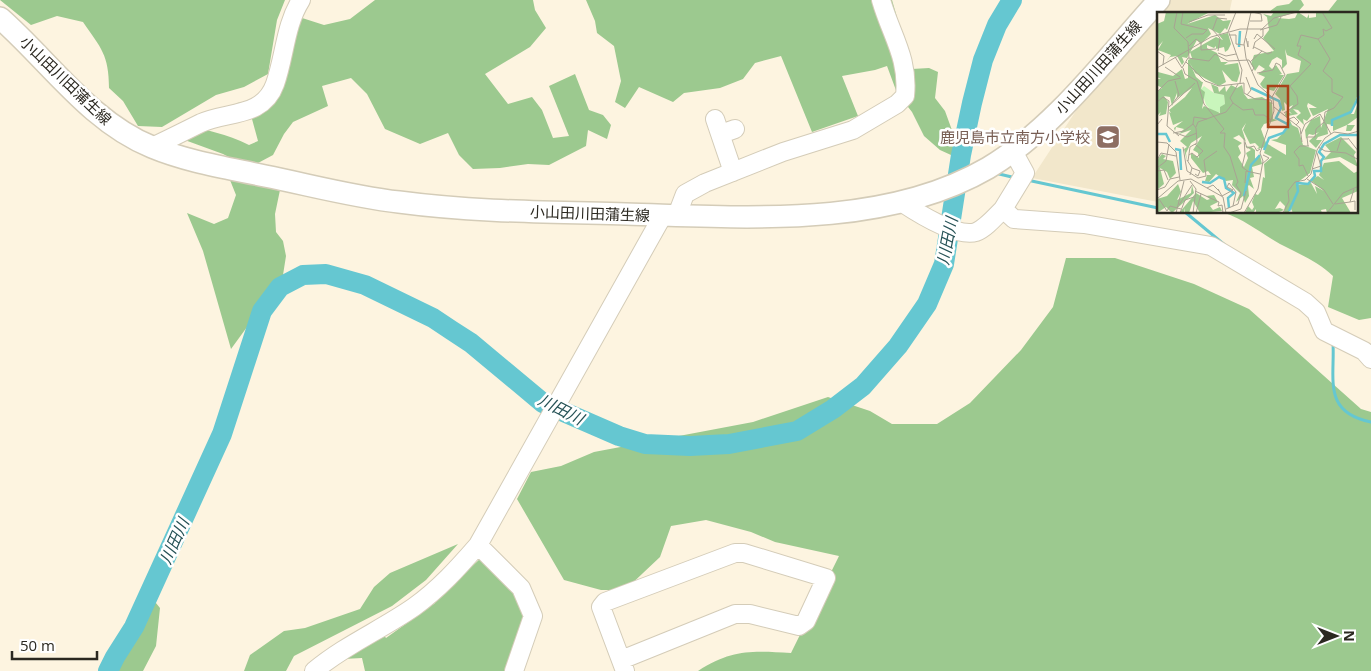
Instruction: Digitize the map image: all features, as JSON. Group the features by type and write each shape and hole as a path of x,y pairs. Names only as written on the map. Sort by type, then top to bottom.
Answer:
{"main road":[{"name":"小山田川田蒲生線","path":"0,18 99,115 129,136 152,147 192,160 398,202 474,209 670,215 786,216 867,208 901,202 935,191 986,169 1013,151 1051,120 1159,0"}],"street":[{"path":"152,147 202,123 238,114 258,106 268,97 274,87 281,67 294,11 301,0"},
{"path":"314,671 354,642 414,607 441,585 478,545 561,399 670,215 685,194 704,183 783,152 853,130 898,104 905,96 905,65 893,30 888,24 882,0"},
{"path":"724,127 733,172"},
{"path":"901,202 929,221 968,233 977,232 1003,209 1021,180 1013,151"},
{"path":"1003,209 1014,219 1084,224 1211,246 1305,302 1316,312 1332,335 1364,352 1371,358"},
{"path":"478,545 521,588 533,616 514,671"},
{"path":"735,553 744,553 826,578 806,621 799,626 750,614 735,614 623,665 601,607 605,602 735,553"}],"shaded area":[{"path":"1171,0 1232,0 1229,12 1161,12"},
{"name":"鹿児島市立南方小学校","path":"1157,15 1157,202 1032,178 1085,97"}],"green space":[{"path":"0,0 285,0 277,20 268,74 244,87 216,95 162,127 138,126 123,101 109,88 106,59 83,22 57,16 31,25"},
{"path":"375,0 533,0 535,10 546,28 530,47 485,74 508,104 532,97 542,110 553,138 569,136 549,86 575,74 589,110 603,115 611,125 607,139 588,130 586,146 549,165 528,164 473,169 459,155 448,133 420,144 385,129 367,94 351,78 322,86 328,106 293,122 273,155 258,163 238,162 223,154 171,135 183,124 224,135 249,145 258,141 252,119 237,103 251,101 263,94 299,17 324,25 350,19"},
{"path":"586,0 892,0 912,69 929,68 938,72 935,98 945,111 957,144 951,155 940,150 924,136 912,112 897,93 887,66 842,76 858,116 812,132 781,56 755,63 743,79 720,88 684,93 673,102 639,87 625,108 615,102 621,81 614,46 597,33 595,21"},
{"path":"1293,0 1301,0 1304,5 1298,12 1269,12 1277,6 1289,4"},
{"path":"1337,0 1371,0 1371,318 1359,320 1328,307 1333,276 1327,271 1227,214 1358,214 1358,12 1328,12"},
{"path":"228,175 271,184 280,190 275,214 276,232 283,241 286,256 283,275 266,293 247,327 231,349 203,251 187,213 214,224 228,218 236,195"},
{"path":"1066,258 1115,258 1194,284 1249,309 1361,409 1371,412 1371,671 698,671 732,655 753,652 791,653 839,556 775,542 751,532 706,520 671,526 660,557 625,590 601,590 564,580 517,499 531,472 561,466 594,452 753,422 828,397 870,411 892,424 937,424 970,403 1021,350 1053,307"},
{"path":"458,544 426,580 392,606 294,656 286,671 244,671 250,655 284,631 305,628 360,609 374,587 390,573"},
{"path":"481,558 517,593 527,613 509,671 365,671 362,658 343,659 383,634 386,638 435,603"},
{"path":"143,587 160,608 156,646 143,671 114,671"}],"waterway":[{"name":"川田川","path":"108,671 134,627 222,434 262,311 280,287 303,275 326,274 365,285 433,318 471,343 543,403 619,436 645,444 690,446 729,444 797,431 833,409 863,386 898,346 927,304 944,264 961,155 983,60 997,25 1012,0"},
{"path":"959,165 970,168"},
{"path":"995,173 1016,178"},
{"path":"1027,180 1157,208"},
{"path":"1187,214 1226,246"},
{"path":"1333,342 1333,381 1334,392 1338,402 1355,417 1371,422"}],"place":[{"name":"鹿児島市立南方小学校","path":"1108,137"}]}
